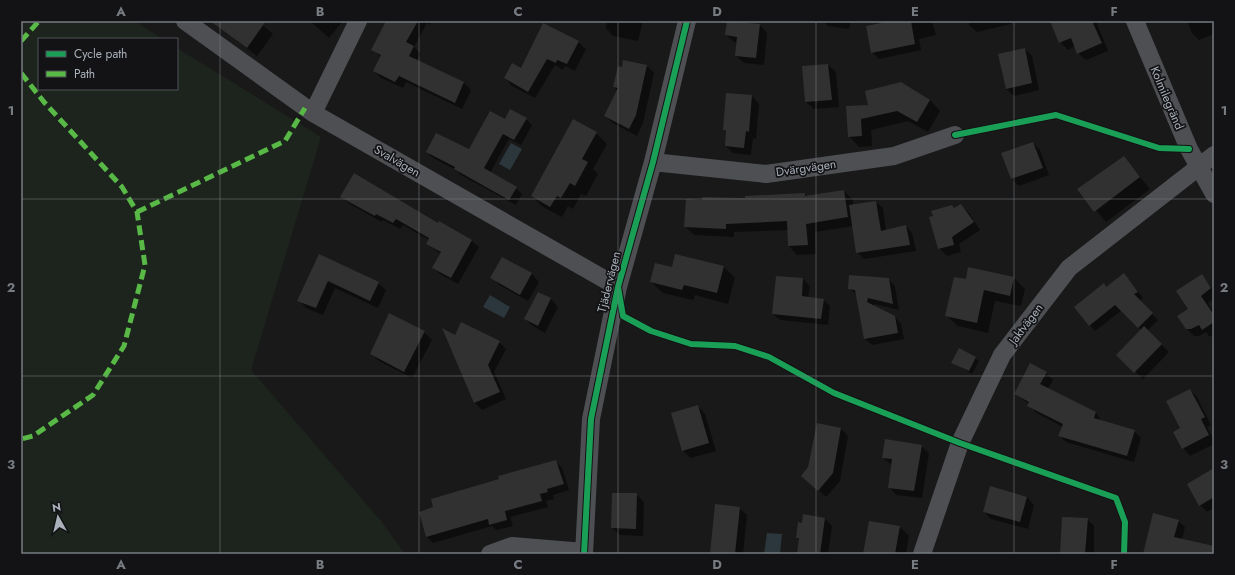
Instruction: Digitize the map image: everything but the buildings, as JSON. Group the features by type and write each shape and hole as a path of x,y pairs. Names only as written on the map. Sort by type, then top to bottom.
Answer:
{"street":[{"name":"Svalvägen","path":"185,21 313,113 618,287"},
{"path":"313,113 358,21"},
{"name":"Tjädervägen","path":"584,553 591,419 618,287 653,162 686,21"},
{"name":"Kolmilegränd","path":"1135,21 1189,149 1214,194"},
{"name":"Dvärgvägen","path":"653,162 766,174 894,156 955,135"},
{"name":"Jaktvägen","path":"922,554 960,443 1002,355 1069,268 1214,155"},
{"path":"490,554 512,546 584,553"}],"shaded area":[{"path":"21,21 134,21 161,38 38,38 38,90 178,90 178,49 321,137 251,370 381,521 405,554 21,554"},
{"path":"511,143 522,149 510,170 499,164"},
{"path":"490,295 510,307 504,318 483,307"},
{"path":"767,533 782,534 780,554 764,554"}],"marked path":[{"path":"21,41 39,21"},
{"path":"21,73 44,102 122,187 137,212 145,265 124,346 93,395 33,436 21,439"},
{"path":"137,212 285,141 305,108"}],"cycle path":[{"path":"584,554 591,419 618,287 653,162 687,21"},
{"path":"955,135 1056,115 1159,148 1189,149"},
{"path":"618,287 623,316 651,331 691,344 735,346 769,357 834,393 960,443 1116,498 1125,522 1124,554"}]}
